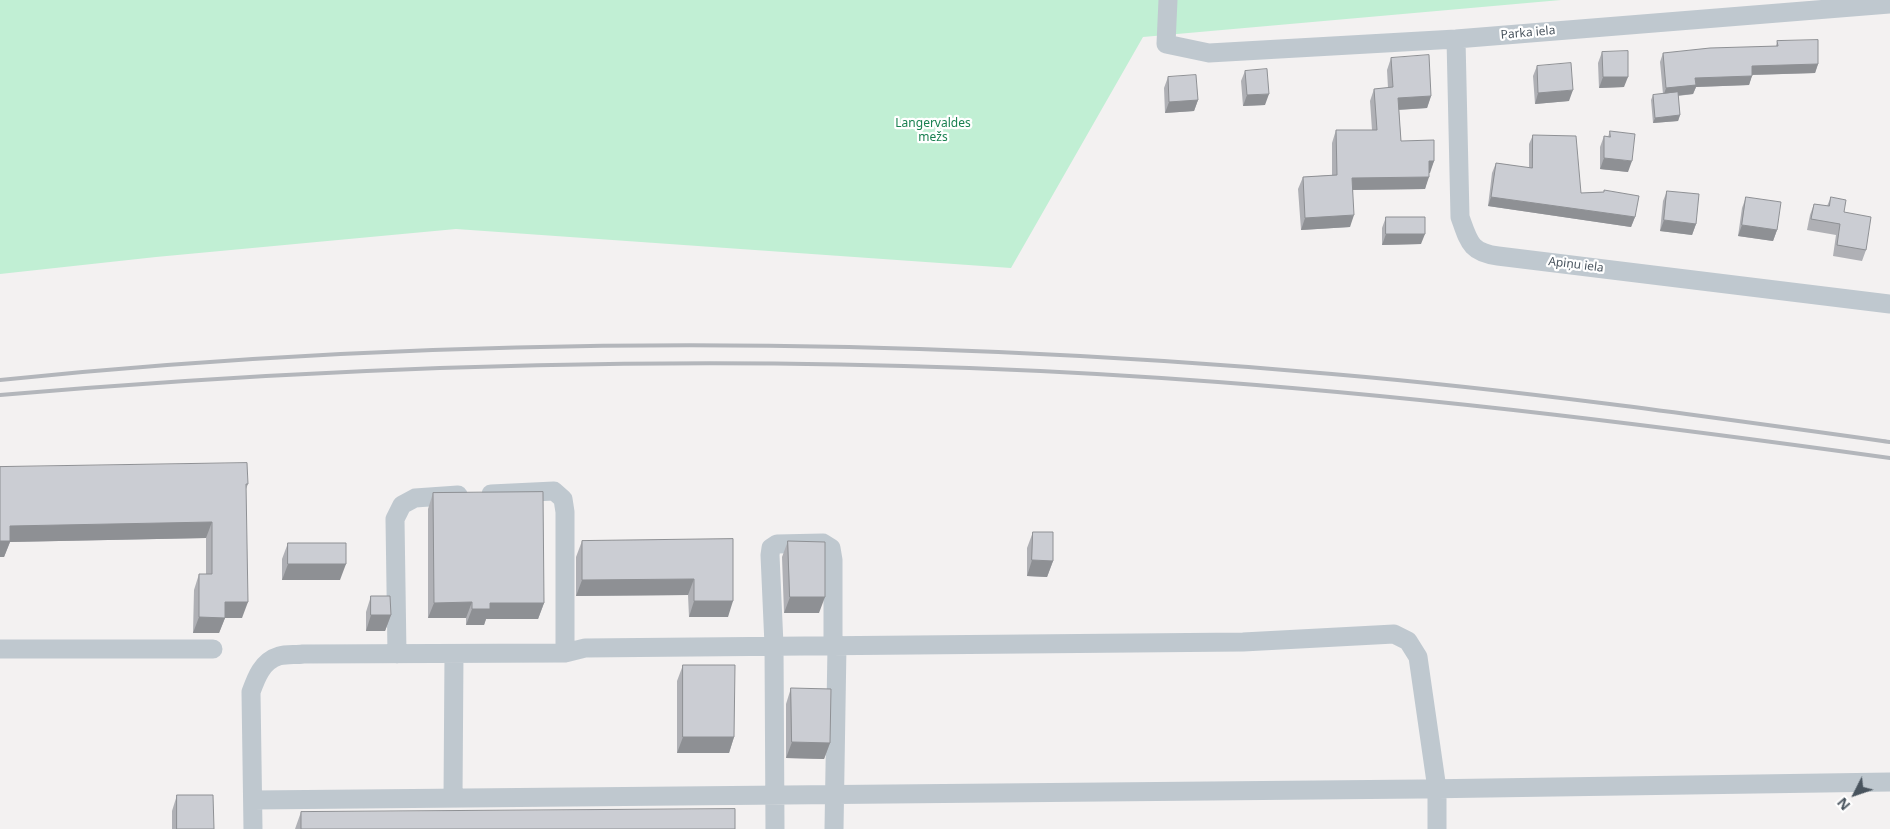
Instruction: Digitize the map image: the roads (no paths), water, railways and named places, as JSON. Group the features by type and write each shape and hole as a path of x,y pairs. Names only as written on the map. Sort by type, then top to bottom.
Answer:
{"street":[{"name":"Parka iela","path":"1168,0 1166,44 1208,53 1456,39 1890,4"},
{"name":"Apiņu iela","path":"1456,39 1460,217 1467,237 1475,250 1498,256 1890,304"},
{"path":"397,654 394,542 395,519 402,505 414,498 425,496 554,491 563,499 565,512 565,653"},
{"path":"775,829 774,645 770,566 771,548 777,544 823,543 831,548 832,554 833,638 837,646 834,829"},
{"path":"253,829 251,692 256,676 265,664 279,656 565,653 585,648 774,645 1243,642 1394,634 1408,641 1418,657 1437,789 1437,829"},
{"path":"0,649 213,649"},
{"path":"453,798 454,654"},
{"path":"252,800 1437,789 1890,782"}],"railway":[{"path":"0,380 166,365 332,355 499,348 833,347 1000,352 1166,361 1402,380 1611,404 1890,442"},
{"path":"0,395 152,383 457,367 761,363 914,366 1066,372 1303,389 1471,405 1722,435 1890,458"}],"park label":[{"name":"Langervaldes mežs","path":"933,131"}]}
